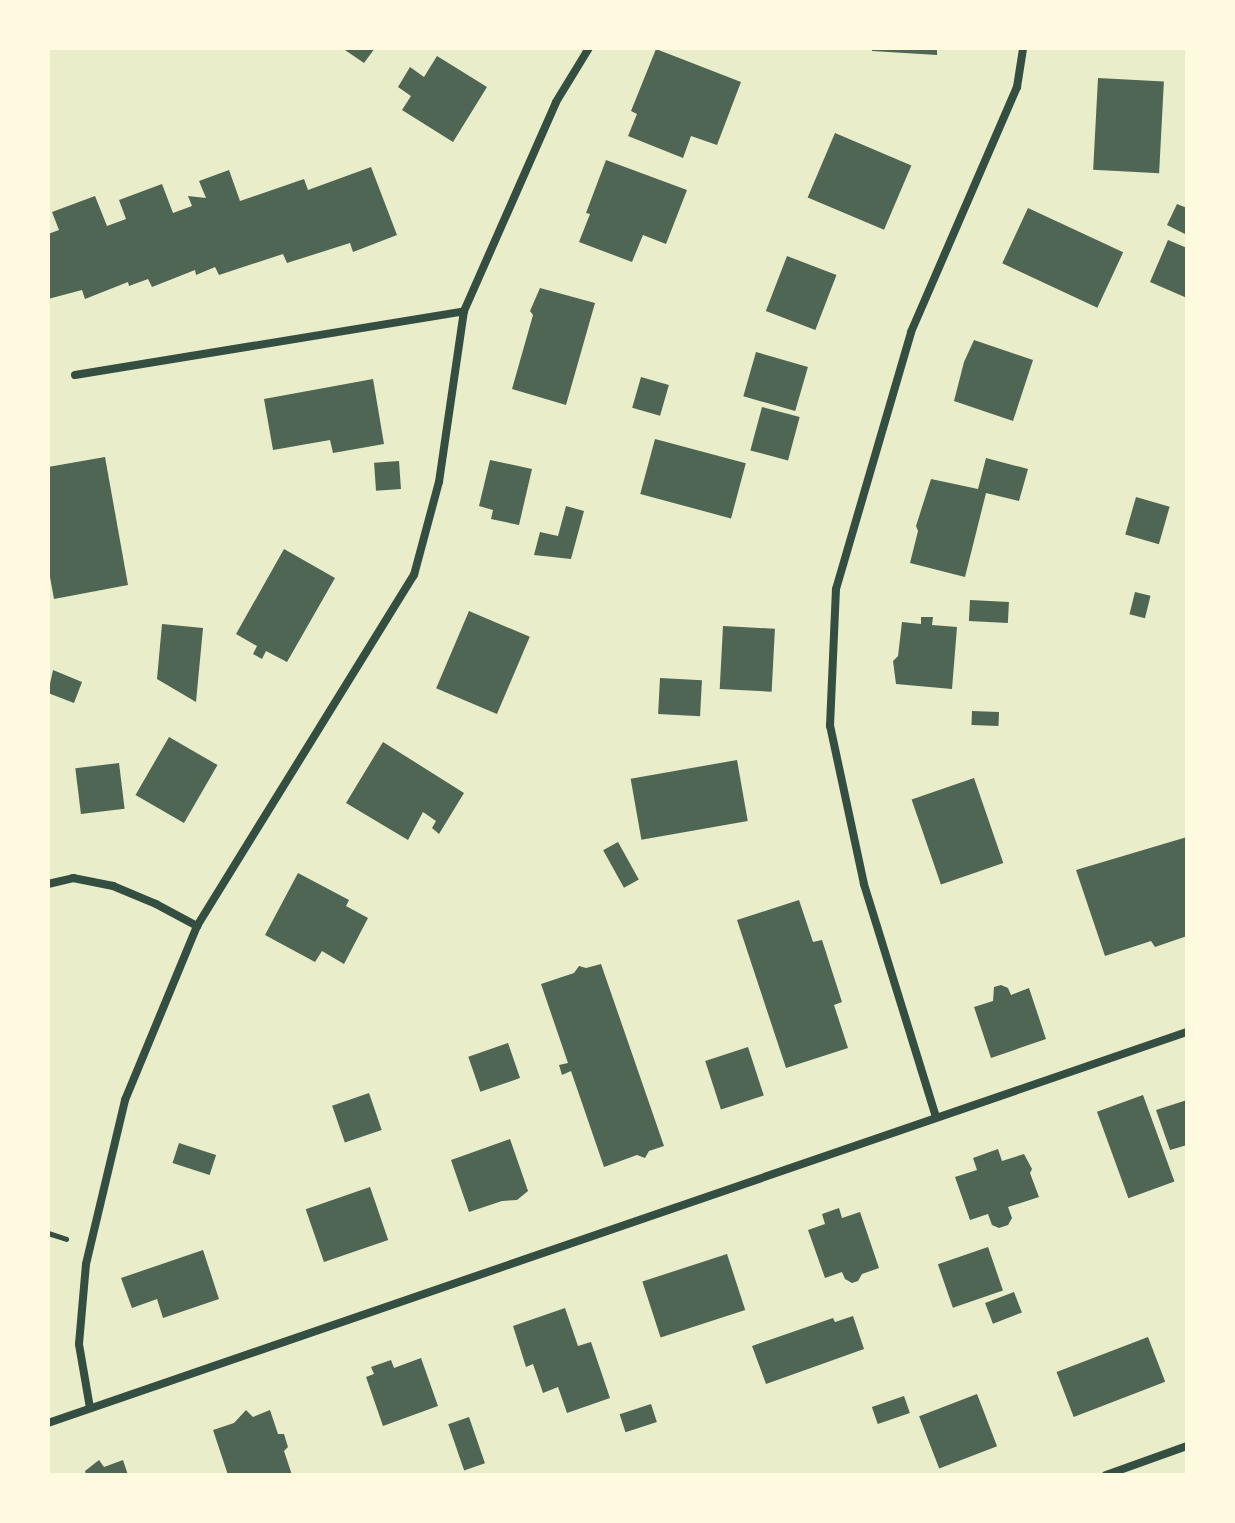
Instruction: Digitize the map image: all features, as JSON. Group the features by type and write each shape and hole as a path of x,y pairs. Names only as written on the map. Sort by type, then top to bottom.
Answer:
{"street":[{"path":"90,1408 79,1344 86,1264 125,1100 197,926 414,575 439,482 464,311 556,102 589,48"},
{"path":"936,1117 864,884 830,726 836,589 911,332 1017,87 1023,48"},
{"path":"75,375 464,311"},
{"path":"48,884 73,878 113,886 197,926"},
{"path":"48,1423 1187,1032"},
{"path":"1106,1475 1187,1446"}],"building":[{"path":"342,48 375,48 364,63"},
{"path":"872,48 937,48 937,55 872,51"},
{"path":"656,49 741,82 717,145 691,136 683,158 628,136 637,114 631,111"},
{"path":"437,56 487,87 453,142 402,110 411,96 398,87 410,67 424,77"},
{"path":"1098,78 1164,81 1159,173 1093,170"},
{"path":"835,133 911,165 884,230 808,197"},
{"path":"606,160 687,190 666,244 643,235 632,262 579,242 590,214 586,213"},
{"path":"371,167 397,235 353,252 350,243 287,263 283,254 219,275 215,267 196,275 195,270 152,287 148,279 129,286 128,282 85,299 82,290 48,299 48,234 59,230 52,212 95,196 107,226 126,219 119,200 162,184 173,213 192,206 188,196 206,198 199,181 229,170 240,201 304,179 308,190"},
{"path":"1177,204 1187,208 1187,235 1167,225"},
{"path":"1028,208 1123,252 1097,308 1002,263"},
{"path":"1168,240 1187,248 1187,298 1150,282"},
{"path":"787,256 836,275 815,330 766,311"},
{"path":"540,288 595,303 566,405 512,389 533,315 530,311"},
{"path":"974,340 1033,360 1013,421 954,401 964,362"},
{"path":"756,352 808,367 795,411 743,396"},
{"path":"641,377 669,385 660,416 632,408"},
{"path":"373,379 384,444 333,453 330,440 273,450 264,399"},
{"path":"762,407 800,417 788,461 750,450"},
{"path":"655,439 746,463 731,518 640,494"},
{"path":"105,457 128,585 54,599 48,566 48,467"},
{"path":"986,458 1028,469 1019,501 986,493 965,577 910,563 918,531 916,526 931,479 978,489"},
{"path":"490,460 532,469 519,525 491,519 493,510 479,506"},
{"path":"399,461 401,489 376,491 374,463"},
{"path":"1136,497 1170,507 1159,544 1125,534"},
{"path":"566,506 584,511 571,559 534,555 540,532 558,536"},
{"path":"284,549 335,578 287,662 266,651 262,659 253,654 257,646 236,634"},
{"path":"1135,592 1151,596 1145,618 1129,614"},
{"path":"970,600 1009,602 1008,623 969,621"},
{"path":"469,611 530,637 497,714 436,688"},
{"path":"921,617 933,617 932,625 957,627 952,689 896,684 893,661 898,656 902,622 921,624"},
{"path":"162,624 203,628 196,702 157,679"},
{"path":"723,626 775,629 772,692 720,689"},
{"path":"53,670 82,682 74,703 48,693"},
{"path":"660,678 702,680 700,716 658,714"},
{"path":"972,711 999,712 998,726 972,725"},
{"path":"169,737 217,765 184,823 135,795"},
{"path":"383,742 464,793 439,834 432,828 436,821 423,812 408,840 346,803"},
{"path":"737,760 748,821 641,840 631,779"},
{"path":"119,763 125,809 81,814 75,768"},
{"path":"974,778 1003,863 941,885 912,799"},
{"path":"1187,837 1187,936 1155,947 1151,941 1105,956 1076,870"},
{"path":"618,842 639,880 624,888 603,850"},
{"path":"298,873 349,900 346,906 368,918 344,964 322,951 315,962 265,935"},
{"path":"799,900 813,942 822,940 842,1002 834,1005 848,1048 786,1068 737,920"},
{"path":"601,964 664,1146 649,1151 645,1158 637,1155 604,1167 571,1071 562,1075 559,1065 568,1063 541,984 574,973 579,966 586,968"},
{"path":"1001,985 1008,988 1011,995 1029,988 1046,1039 991,1058 974,1007 993,1001 994,987"},
{"path":"508,1043 520,1078 480,1092 468,1057"},
{"path":"748,1047 764,1096 721,1109 705,1061"},
{"path":"369,1093 382,1130 345,1143 332,1106"},
{"path":"1143,1095 1174,1181 1128,1198 1097,1112"},
{"path":"1187,1100 1187,1145 1170,1150 1156,1110"},
{"path":"510,1139 528,1191 517,1200 502,1201 469,1212 451,1160"},
{"path":"179,1143 216,1155 210,1175 173,1163"},
{"path":"998,1149 1002,1161 1024,1154 1032,1169 1030,1173 1039,1197 1008,1207 1012,1218 1008,1225 999,1228 992,1225 988,1214 970,1220 955,1177 977,1170 973,1158"},
{"path":"370,1187 388,1240 324,1262 306,1209"},
{"path":"839,1208 842,1218 860,1212 879,1268 862,1274 858,1281 852,1283 845,1279 842,1272 825,1278 808,1230 825,1224 822,1214"},
{"path":"988,1247 1003,1290 953,1308 938,1264"},
{"path":"203,1250 219,1299 163,1318 157,1299 132,1308 121,1278"},
{"path":"727,1254 745,1310 661,1338 642,1282"},
{"path":"1014,1292 1022,1313 993,1324 985,1303"},
{"path":"565,1308 578,1346 591,1342 610,1398 567,1413 558,1387 543,1393 533,1364 526,1367 513,1326"},
{"path":"853,1316 864,1349 766,1384 752,1346 833,1318 835,1322"},
{"path":"1148,1337 1165,1382 1074,1417 1057,1372"},
{"path":"421,1358 438,1406 383,1426 366,1377 374,1374 371,1367 391,1360 394,1368"},
{"path":"977,1394 997,1446 939,1468 919,1416"},
{"path":"904,1396 910,1413 878,1424 872,1407"},
{"path":"651,1404 657,1422 625,1432 620,1414"},
{"path":"246,1410 253,1417 270,1410 278,1434 284,1434 288,1447 284,1451 292,1475 228,1475 213,1430 234,1423"},
{"path":"469,1417 485,1463 464,1470 448,1424"},
{"path":"99,1460 104,1467 123,1460 128,1475 86,1475 85,1471"}]}
